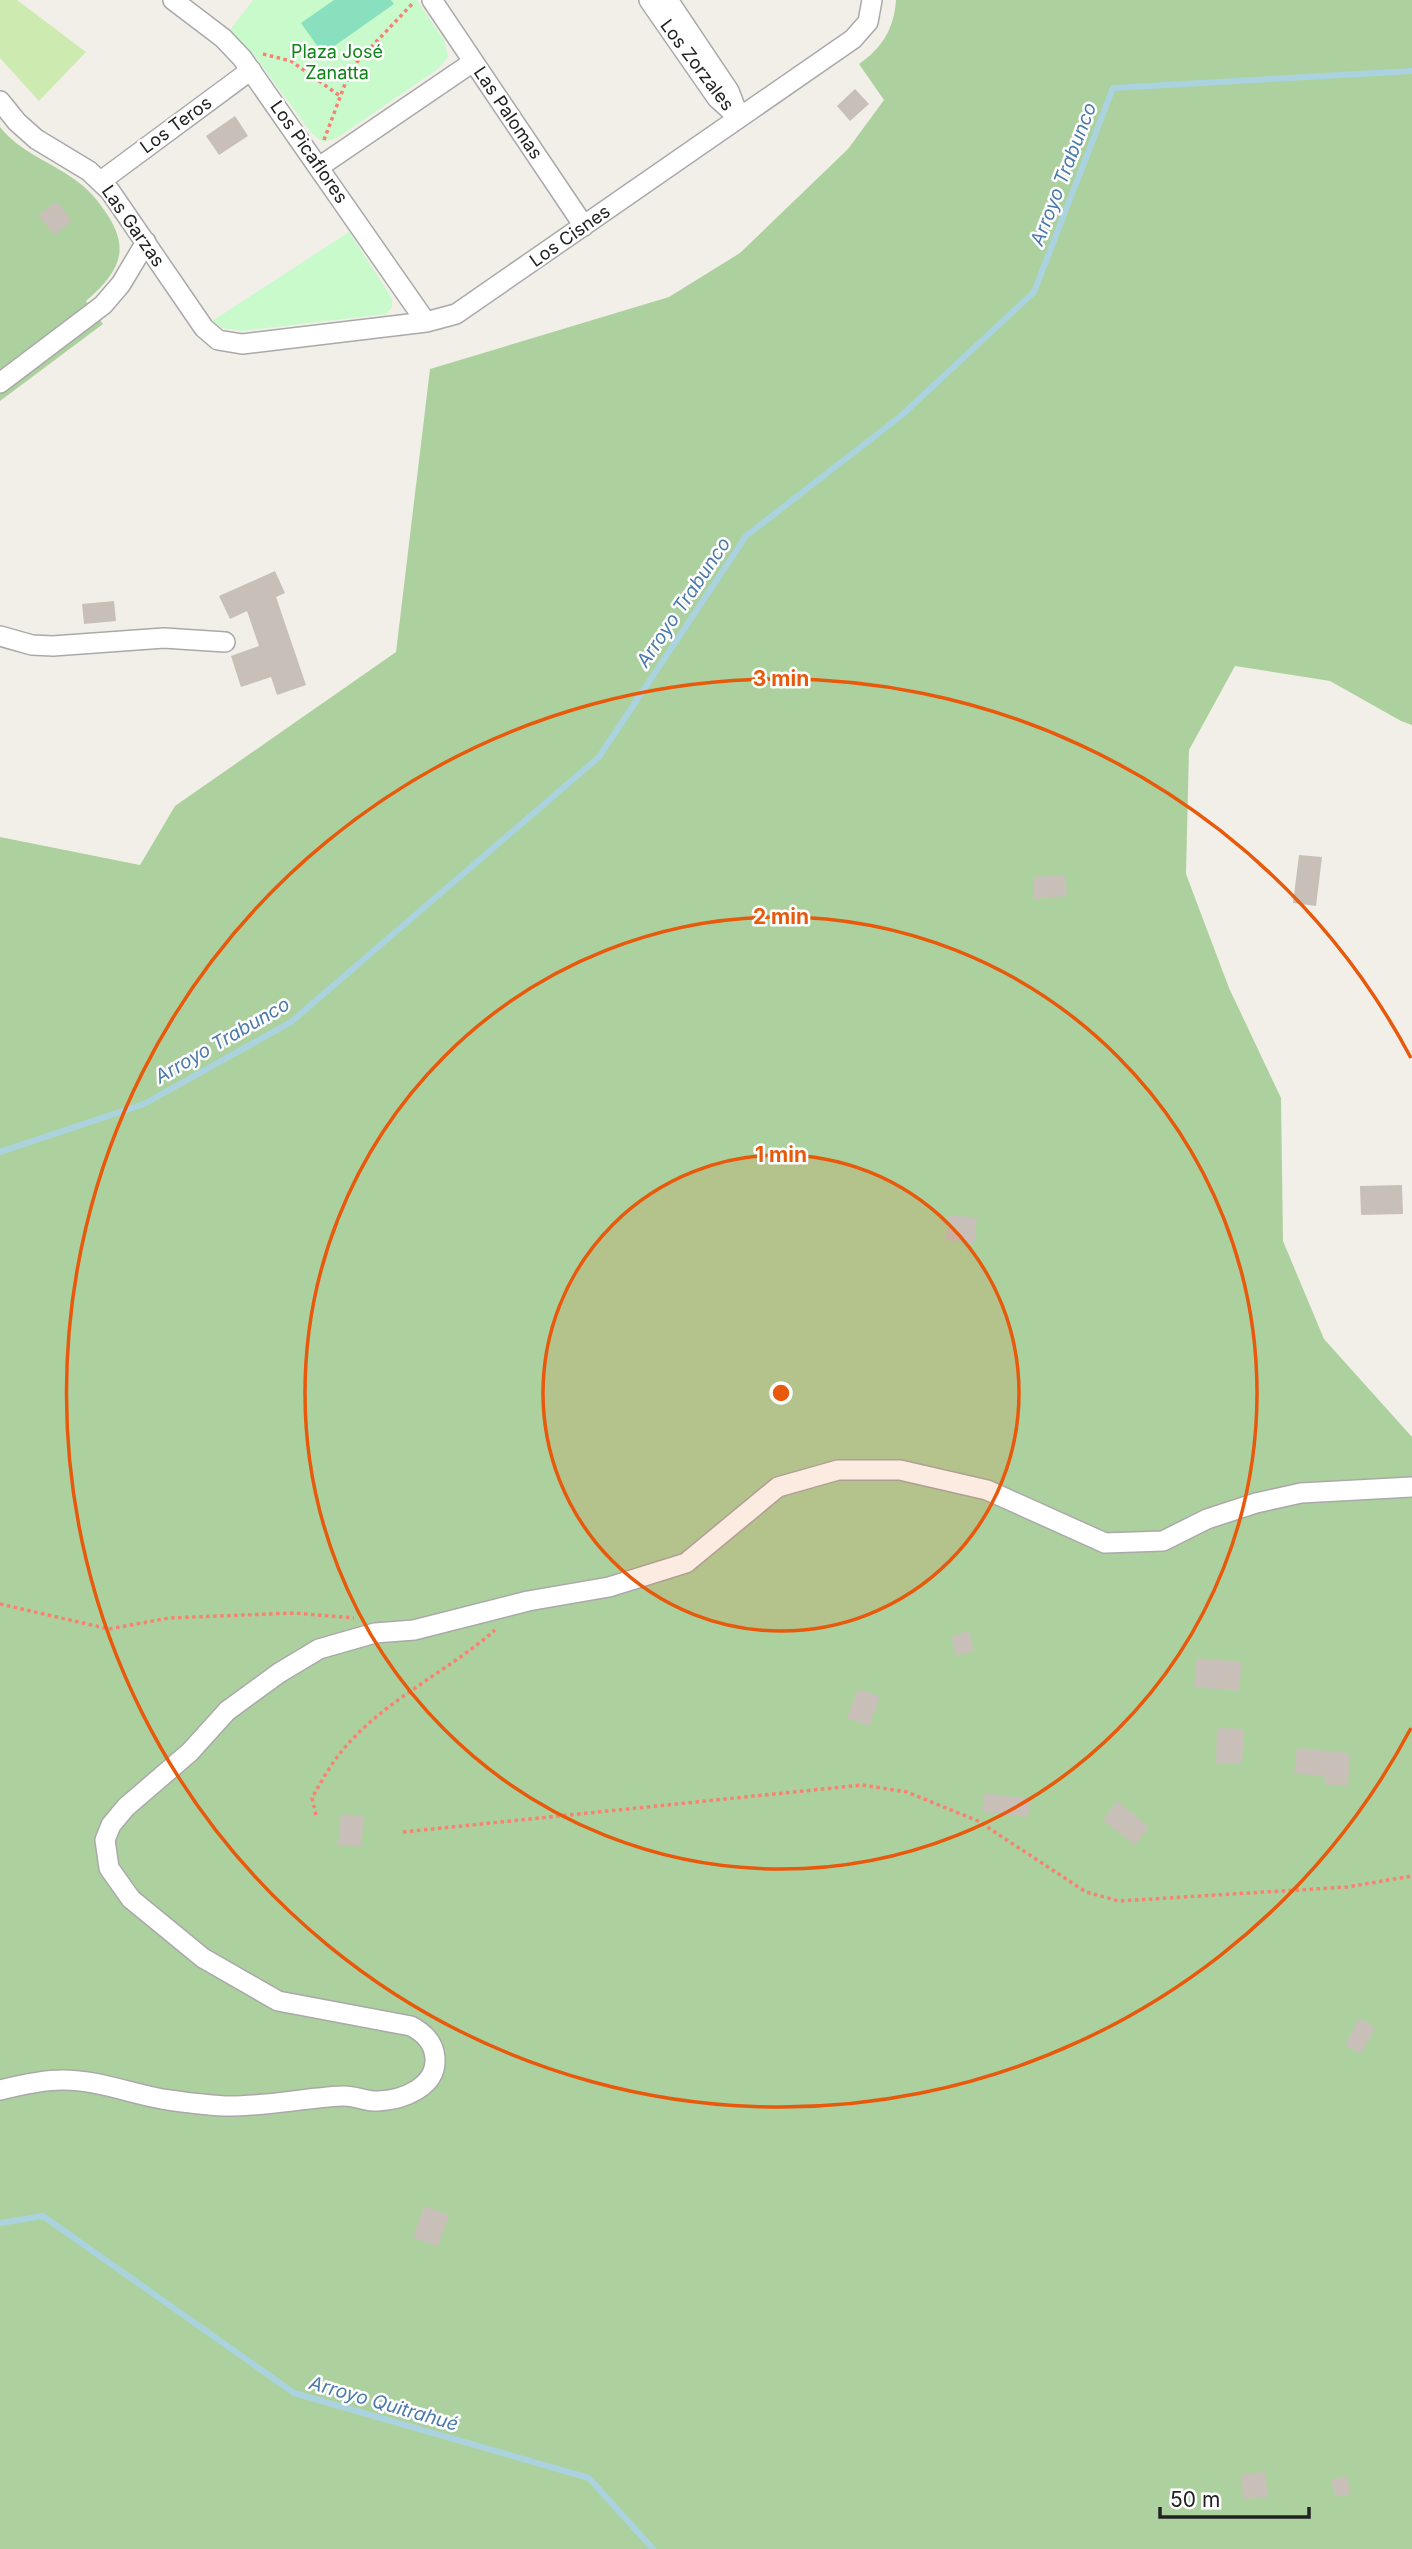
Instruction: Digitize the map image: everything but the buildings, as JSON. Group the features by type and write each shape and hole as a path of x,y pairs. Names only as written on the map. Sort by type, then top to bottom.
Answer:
{"street":[{"name":"Los Picaflores","path":"173,0 253,62 319,167 426,322"},
{"name":"Las Palomas","path":"432,0 584,226"},
{"name":"Los Zorzales","path":"649,0 717,99 739,118"},
{"name":"Los Zorzales","path":"668,0 729,91 739,118"},
{"name":"Los Cisnes","path":"218,340 242,344 426,322 446,318 465,309 853,39 861,32 872,6"},
{"name":"Los Teros","path":"101,181 253,62"},
{"path":"319,167 473,62"},
{"name":"Las Garzas","path":"0,101 17,122 36,139 101,181 119,201 198,321 218,340"},
{"path":"0,383 108,300 125,278 146,242"},
{"path":"0,636 32,645 53,646 164,638 225,642"},
{"path":"0,2090 61,2080 116,2087 161,2099 226,2106 346,2096 379,2101 418,2090 427,2083 436,2062 434,2050 421,2032 411,2026 278,2001 203,1958 131,1899 109,1868 105,1840 111,1825 126,1807 190,1752 227,1711 279,1673 319,1649 375,1633 414,1630 528,1601 609,1587 686,1563 778,1487 838,1470 900,1470 987,1490 1105,1543 1163,1541 1208,1519 1256,1503 1301,1493 1412,1487"}],"path":[{"path":"323,142 340,96 357,62 416,0"},
{"path":"253,62 274,55 291,61 340,96"},
{"path":"0,1604 109,1629 169,1618 280,1613 363,1619"},
{"path":"316,1815 312,1798 338,1755 369,1724 454,1664 499,1627"},
{"path":"403,1832 862,1785 907,1792 978,1821 1086,1892 1119,1901 1347,1887 1412,1876"}],"green space":[{"path":"0,0 17,0 86,52 39,101 0,58"},
{"name":"Plaza José Zanatta","path":"253,0 417,0 444,40 448,57 438,69 337,138 323,142 312,134 254,55 229,31"},
{"path":"334,0 391,0 394,4 323,54 301,23"},
{"path":"896,0 1412,0 1412,725 1330,681 1235,666 1189,750 1186,874 1229,988 1281,1098 1283,1241 1324,1339 1412,1437 1412,2549 0,2549 0,837 140,865 175,806 396,652 430,369 669,297 740,253 848,149 884,100 859,64 885,37 893,20"},
{"path":"0,127 16,143 74,179 90,193 113,224 120,248 114,269 107,280 86,301 103,324 0,401"},
{"path":"349,232 392,298 392,307 386,314 241,331 222,328 212,321"}],"waterway":[{"name":"Arroyo Trabunco","path":"0,1152 144,1104 291,1022 599,757 746,536 902,415 1034,292 1113,88 1412,71"},
{"name":"Arroyo Quitrahué","path":"0,2223 43,2216 294,2393 589,2478 653,2549"}]}
